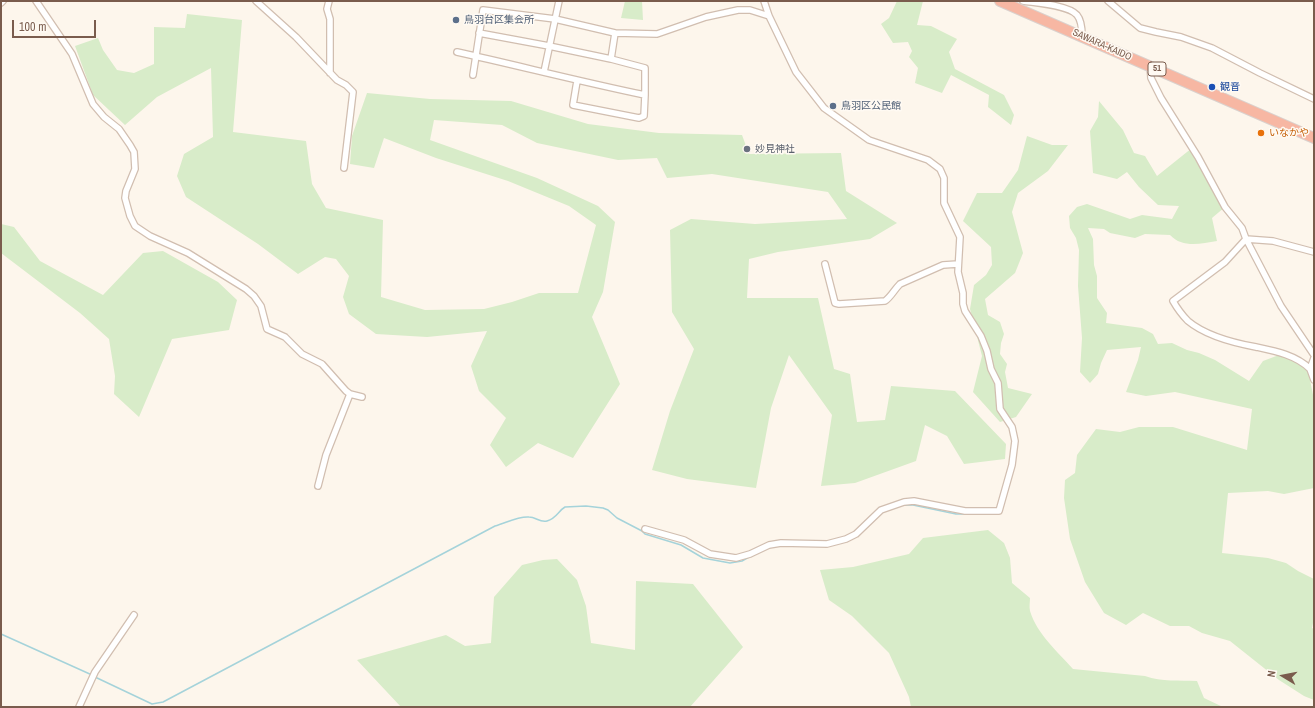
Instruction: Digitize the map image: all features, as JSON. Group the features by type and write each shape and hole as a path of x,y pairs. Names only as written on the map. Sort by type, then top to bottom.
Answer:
{"highway":[{"name":"SAWARA-KAIDO","path":"1000,1 1314,138"}],"street":[{"path":"36,1 72,54 93,104 119,129 130,145 134,157 135,169 126,191 125,198 130,216 135,226 150,236 188,253 246,289 254,296 261,306 267,329 285,337 302,354 322,364 350,394 362,397"},
{"path":"256,1 296,37 337,80 346,84 353,92 344,168"},
{"path":"329,1 327,9 330,19 330,73"},
{"path":"544,72 559,1"},
{"path":"645,529 684,540 710,554 736,558 750,554 769,545 781,543 827,544 846,539 856,534 881,510 908,501 965,511 999,511 1012,465 1015,441 1012,427 1000,409 998,384 991,369 987,351 981,336 963,304 963,293 958,272 960,237 944,203 944,178 940,169 928,160 869,140 824,108 796,72 769,16 764,1"},
{"path":"1000,1 1013,1"},
{"path":"1023,1 1046,3 1068,9 1078,15 1082,27 1082,36"},
{"path":"1108,1 1140,28 1181,37 1212,48 1314,99"},
{"path":"473,75 483,10 555,19 615,33 657,34 700,19 738,10 750,10 769,16"},
{"path":"479,33 550,46 645,68 644,116 639,118 573,105 577,81"},
{"path":"611,59 615,33"},
{"path":"457,52 577,81 645,95"},
{"path":"1150,66 1151,78 1162,98 1198,157 1225,207 1242,228 1246,239 1281,306 1314,355"},
{"path":"1246,239 1273,241 1314,252"},
{"path":"1246,239 1225,262 1173,301 1188,321 1205,331 1223,338 1287,355 1303,361 1310,369 1314,380"},
{"path":"825,264 835,303 839,304 885,301 890,298 900,284 943,265 958,264"},
{"path":"1310,369 1314,358"},
{"path":"318,486 326,455 350,394"},
{"path":"79,707 95,672 134,615"}],"green space":[{"path":"625,1 642,1 643,20 621,18"},
{"path":"897,1 923,1 917,25 931,26 957,39 949,52 955,69 1004,95 1014,115 1011,125 988,107 989,95 951,75 942,93 915,83 918,68 909,57 912,51 908,42 893,43 881,24 889,18"},
{"path":"187,14 242,20 233,132 306,141 312,184 326,208 383,220 381,297 425,310 484,309 539,293 578,293 596,225 569,206 508,181 436,158 384,138 374,168 350,164 352,136 367,93 430,99 511,101 588,124 659,133 742,135 749,154 841,153 846,191 897,223 870,239 778,252 749,259 747,298 818,298 834,369 850,374 857,422 885,420 891,386 955,391 1006,444 1005,459 964,464 947,436 925,425 916,461 855,483 821,486 832,415 789,355 771,408 756,488 687,479 652,470 670,411 694,349 672,312 670,230 691,219 755,224 847,219 828,192 712,174 667,178 657,158 618,160 537,143 502,125 434,120 430,140 537,178 598,206 615,222 603,292 592,317 620,384 573,458 538,443 506,467 490,445 506,418 479,391 471,366 487,331 427,337 376,334 349,314 343,297 349,276 336,259 325,257 298,274 258,244 186,197 177,176 184,154 213,137 211,68 157,97 125,125 93,95 75,46 98,38 103,50 117,70 134,73 154,64 154,27 185,28"},
{"path":"1099,101 1123,130 1134,153 1145,156 1157,176 1192,148 1225,207 1212,218 1217,241 1204,243 1192,244 1180,242 1170,235 1145,234 1135,238 1110,233 1104,229 1088,228 1093,239 1094,265 1097,276 1097,298 1107,313 1106,323 1142,328 1153,334 1158,344 1172,343 1187,350 1199,353 1215,360 1249,381 1263,361 1279,355 1289,358 1308,370 1314,400 1314,488 1284,494 1268,491 1228,493 1222,553 1268,558 1286,563 1314,579 1314,618 1312,628 1314,629 1314,700 1304,696 1279,680 1230,641 1202,633 1189,626 1170,626 1143,613 1126,625 1104,613 1085,582 1070,539 1064,498 1065,480 1075,473 1077,455 1096,429 1120,432 1139,427 1173,427 1247,450 1252,409 1175,392 1146,396 1126,392 1138,360 1141,347 1107,350 1098,374 1090,383 1080,372 1082,338 1078,286 1079,250 1076,238 1070,228 1069,216 1077,207 1087,204 1130,219 1142,215 1172,219 1179,206 1158,205 1139,187 1127,172 1117,179 1093,173 1090,131 1098,117"},
{"path":"1027,136 1052,145 1068,145 1048,171 1018,193 1012,212 1023,253 1015,273 985,299 988,315 1000,322 1004,334 1000,354 1007,364 1005,372 1008,388 1032,394 1016,417 1000,422 973,392 982,356 970,309 974,285 986,275 992,265 991,247 963,221 977,193 1002,193 1018,170"},
{"path":"1,224 14,227 40,261 103,295 143,253 163,251 218,282 237,300 229,330 172,339 139,417 114,394 115,376 109,339 80,313 1,253"},
{"path":"988,530 1004,543 1010,558 1012,583 1030,598 1030,611 1033,619 1048,642 1073,669 1145,676 1164,680 1197,681 1204,698 1223,707 911,707 909,697 889,653 852,616 829,600 820,570 853,567 909,554 923,538"},
{"path":"557,559 577,580 586,606 591,643 635,650 636,581 693,584 743,647 690,707 401,707 357,660 446,635 465,646 491,643 494,597 522,565 543,560"}],"waterway":[{"path":"902,505 913,505 956,514 983,514"},
{"path":"95,677 152,704 163,702 495,526 525,517 547,521 553,518 565,507 586,506 603,508 645,534 681,545 703,558 730,563 742,561 749,557"},
{"path":"777,546 787,546"},
{"path":"1,634 92,675"}],"place":[{"name":"鳥羽台区集会所","path":"456,20"},
{"name":"観音","path":"1212,87"},
{"name":"鳥羽区公民館","path":"833,106"},
{"name":"いなかや","path":"1261,133"},
{"name":"妙見神社","path":"747,149"}]}
